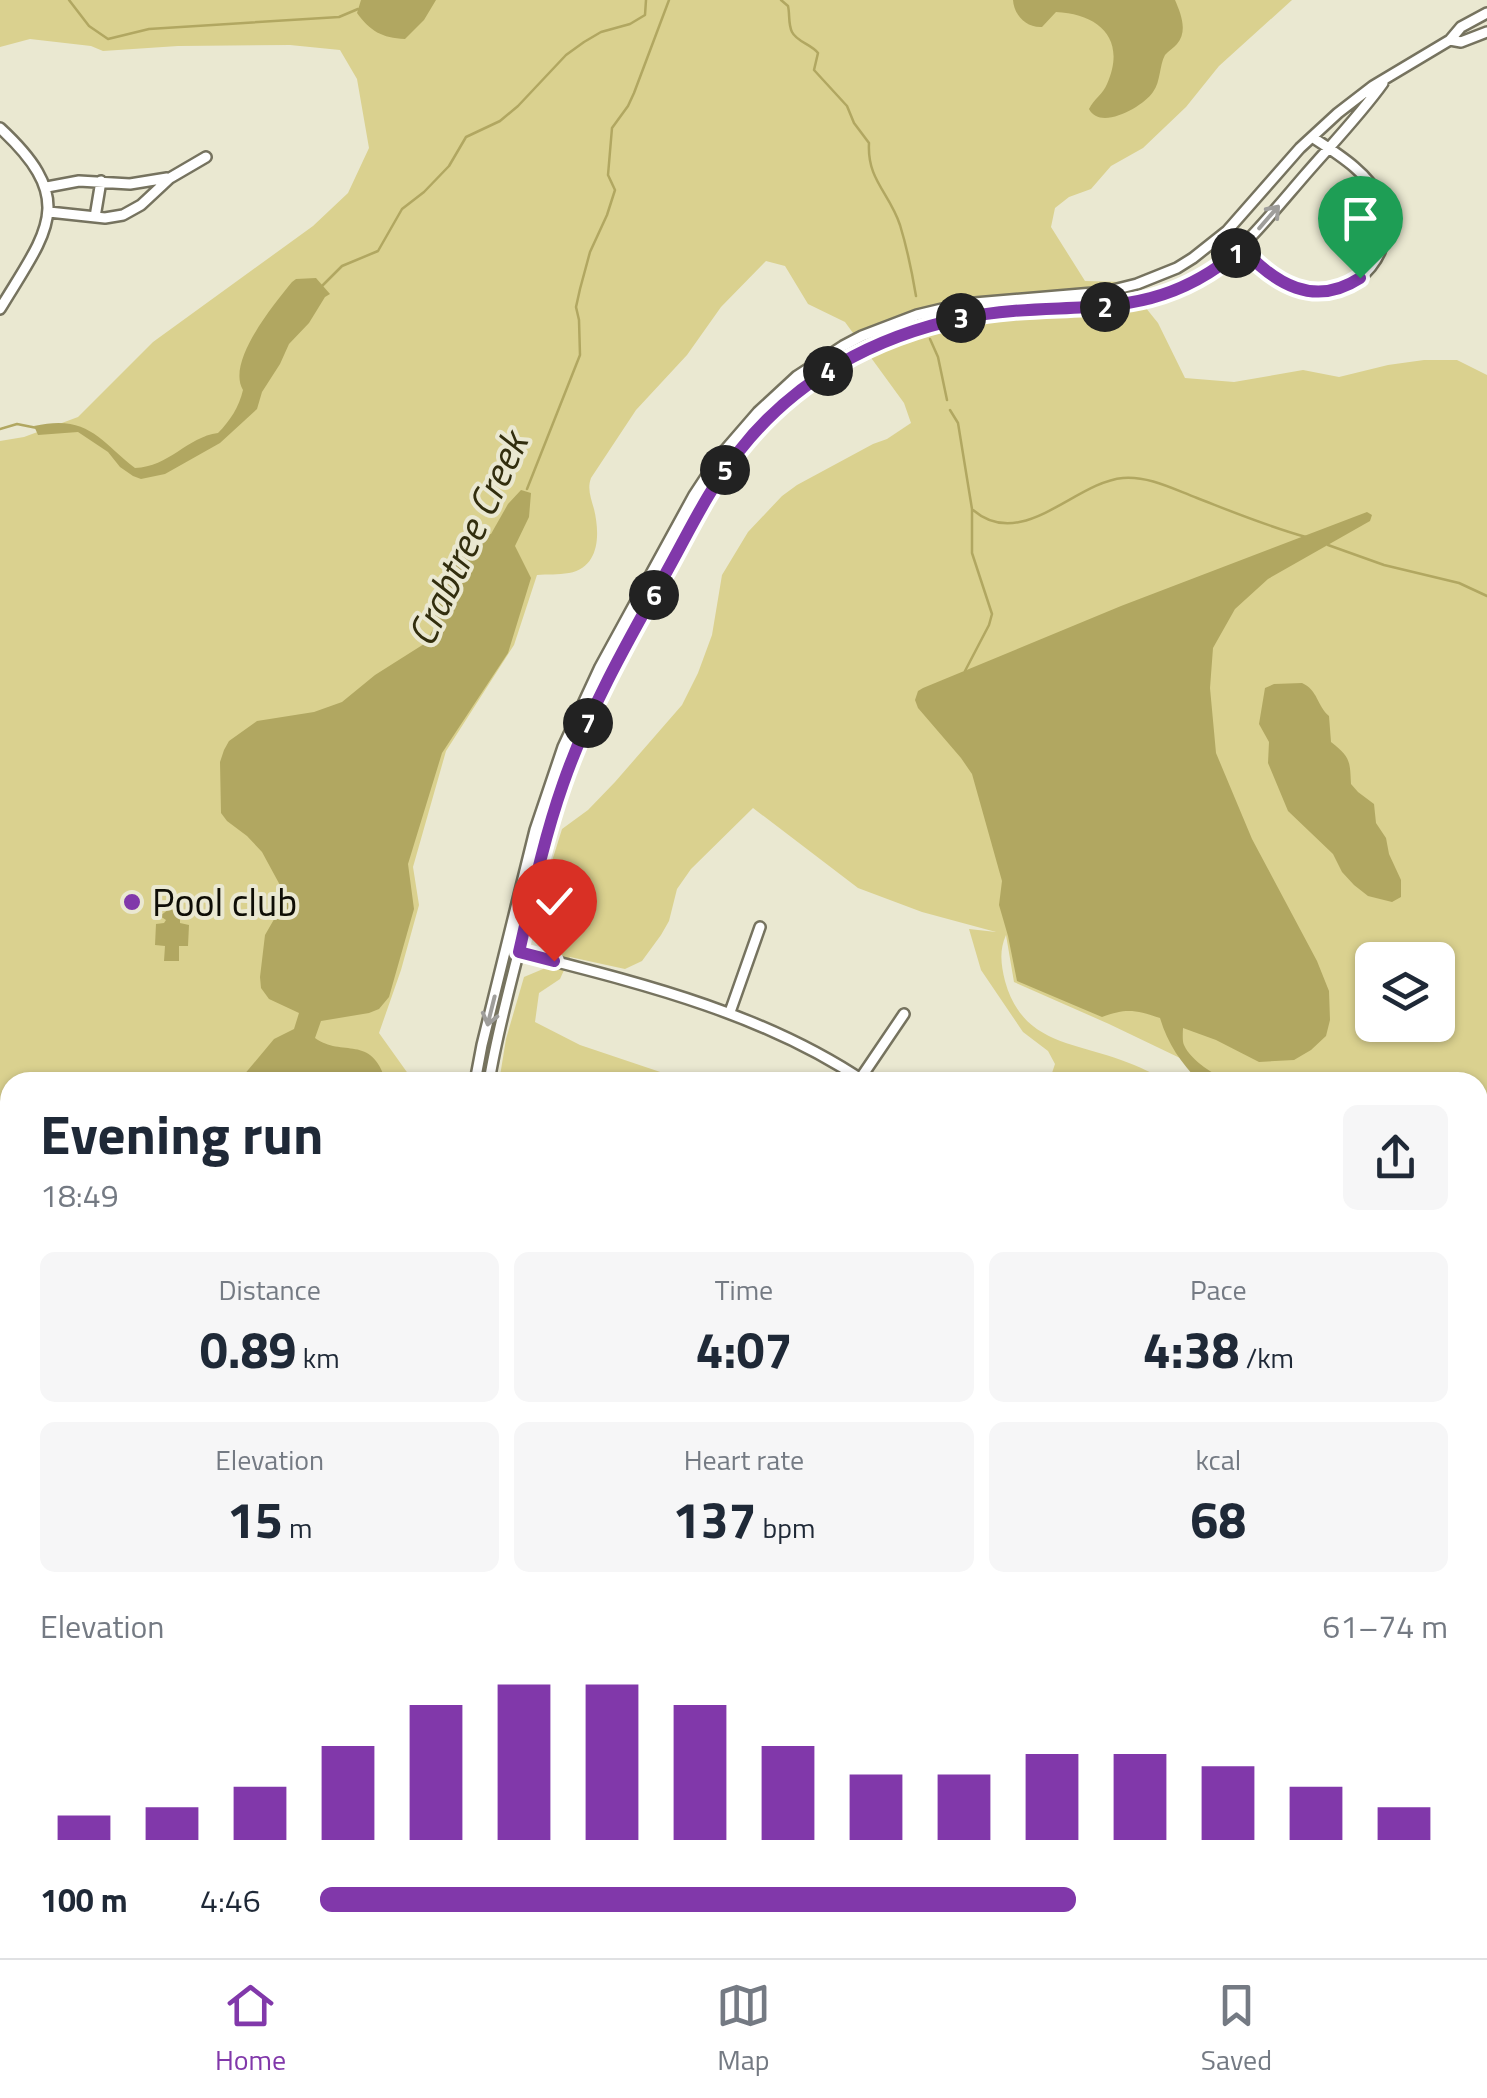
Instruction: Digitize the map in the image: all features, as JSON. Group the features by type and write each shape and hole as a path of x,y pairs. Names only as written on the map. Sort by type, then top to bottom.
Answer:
{"street":[{"path":"477,1072 546,794 563,748 594,679 694,495 728,446 770,400 797,376 843,346 898,322 963,304 1118,290 1177,268 1227,231 1312,137 1363,93 1487,13"},
{"path":"1450,40 1461,42 1487,32"},
{"path":"491,1072 552,818 595,705 713,489 764,423 819,376 891,338 975,316 1092,308 1154,298 1197,280 1242,248 1384,80"},
{"path":"0,128 27,155 47,186 49,212 39,242 0,309"},
{"path":"1227,231 1275,278 1306,291 1336,290 1370,269 1384,240 1386,225 1380,198 1367,180 1312,137"},
{"path":"49,212 116,218 142,205 170,178 206,157"},
{"path":"47,186 74,181 130,184 170,178"},
{"path":"95,217 100,182"},
{"path":"730,1012 760,927"},
{"path":"506,948 730,1012 772,1030 847,1072"},
{"path":"869,1072 904,1014"}],"shaded area":[{"path":"0,0 1292,0 1219,66 1186,107 1143,148 1111,166 1091,189 1069,197 1055,208 1051,227 1085,281 1125,282 1158,323 1185,378 1234,382 1303,370 1339,377 1424,360 1457,360 1487,375 1487,1072 1209,1072 1014,982 1006,935 1001,958 1005,981 1023,1017 1051,1037 1150,1072 1052,1072 1055,1064 1048,1051 1023,1032 981,970 969,929 996,932 922,912 858,888 753,808 691,869 677,889 669,921 642,961 625,969 570,957 560,979 539,993 535,1022 580,1045 660,1072 501,1072 524,977 543,969 556,952 540,947 534,930 562,829 588,810 682,705 712,635 722,575 748,532 797,485 911,423 904,403 845,322 808,304 785,266 766,261 721,307 687,355 636,410 591,478 589,490 597,529 592,557 579,570 537,575 514,645 446,751 413,867 419,905 379,1033 407,1072 0,1072 0,441 24,437 78,417 153,342 313,226 348,193 369,148 357,79 340,50 290,45 103,51 30,39 0,47"},
{"path":"361,0 436,0 424,20 405,39 383,35 367,25 357,13"},
{"path":"1013,0 1175,0 1182,34 1165,55 1148,98 1131,110 1102,118 1089,109 1105,88 1112,68 1114,54 1105,32 1085,18 1056,12 1042,27 1031,25 1018,15"},
{"path":"316,278 330,294 289,344 262,392 257,409 220,443 165,474 141,479 78,432 38,435 34,426 52,423 80,427 135,468 158,463 197,440 218,433 239,402 243,390 239,378 241,364 254,334 292,282"},
{"path":"521,490 531,493 529,517 515,546 531,578 508,653 442,753 408,864 414,909 389,997 379,1009 369,1013 321,1021 315,1038 325,1044 365,1052 382,1072 246,1072 274,1039 294,1029 299,1013 269,999 261,988 265,935 284,902 281,887 262,852 221,813 220,762 224,750 229,741 257,721 314,712 342,702 424,644 434,628 452,561 470,537 491,534"},
{"path":"1367,512 1372,515 1370,521 1268,579 1235,609 1213,648 1210,688 1216,753 1252,839 1329,991 1326,1036 1294,1060 1259,1062 1183,1028 1187,1051 1213,1072 1190,1072 1167,1037 1160,1018 1131,1011 1102,1017 1017,981 999,905 1002,881 972,774 915,700 923,688 1121,606"},
{"path":"1302,683 1329,716 1331,742 1348,760 1351,784 1374,804 1376,823 1386,838 1401,880 1401,897 1392,902 1368,896 1342,872 1333,854 1288,811 1268,763 1269,742 1259,724 1265,688"},
{"path":"169,909 180,911 185,916 180,923 189,925 188,946 179,946 179,961 164,961 165,946 155,945 156,924 164,923 166,920 160,916"}],"waterway":[{"path":"69,0 89,26 108,39 149,29 339,17 358,9"},
{"path":"322,286 342,266 378,251 402,209 449,166 466,137 500,121 584,42 645,15 646,0"},
{"name":"Crabtree Creek","path":"527,489 580,355 576,307 590,252 615,190 608,175 612,128 634,93 669,0"},
{"path":"781,0 788,6 794,35 818,53 814,70 847,106 869,143 871,167 900,225 916,296"},
{"path":"930,339 947,400"},
{"path":"950,410 958,423 972,509 972,553 992,614 965,671"},
{"path":"0,429 17,424 37,428"},
{"path":"973,510 992,521 1010,523 1048,511 1105,482 1133,478 1161,484 1306,537"},
{"path":"1328,545 1384,565 1459,583 1487,596"}],"place":[{"name":"Pool club","path":"132,902"}],"route":[{"path":"554,961 519,952 552,818 595,705 713,489 754,434 797,393 851,356 891,338 975,316 1092,308 1154,298 1197,280 1242,248 1275,278 1306,291 1336,290 1360,278"}]}
